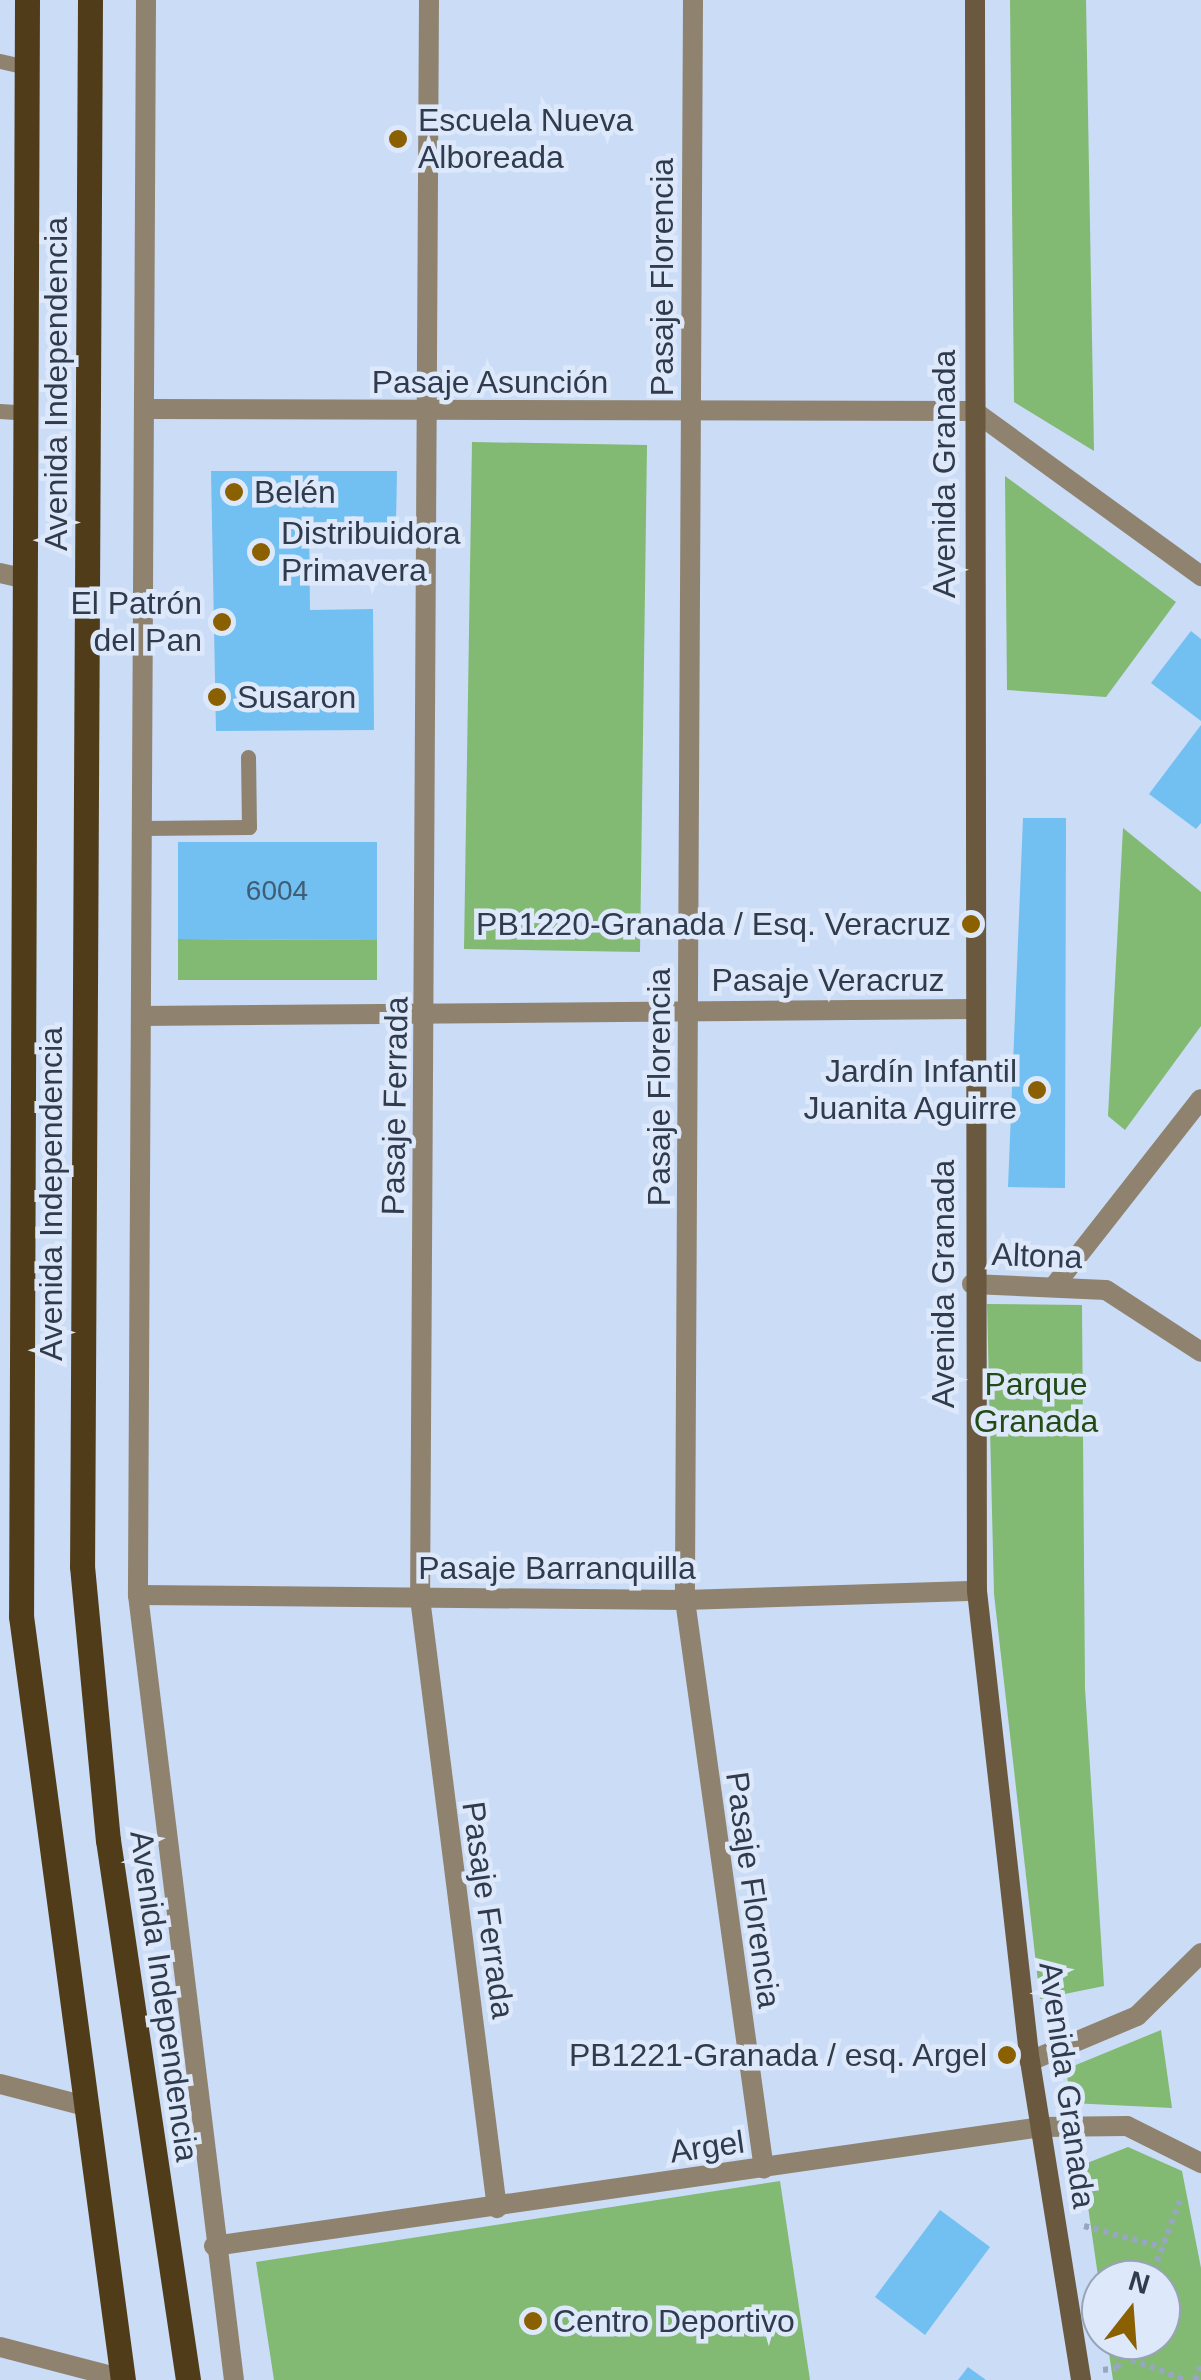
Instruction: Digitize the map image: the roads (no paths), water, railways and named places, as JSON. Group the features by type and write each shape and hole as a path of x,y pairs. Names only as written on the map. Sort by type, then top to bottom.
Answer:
{"main road":[{"name":"Avenida Independencia","path":"27,0 13,412 21,1616 123,2379"},
{"name":"Avenida Independencia","path":"90,0 82,1566 108,1840 188,2380"}],"street":[{"name":"Avenida Independencia","path":"146,0 138,1595 214,2246 234,2380"},
{"name":"Pasaje Ferrada","path":"429,0 420,1598 497,2208"},
{"name":"Pasaje Florencia","path":"693,0 685,1600 764,2169"},
{"name":"Avenida Granada","path":"976,0 972,1284 976,1591 1030,2061 1082,2380"},
{"name":"Pasaje Asunción","path":"144,409 974,411"},
{"path":"974,411 1201,576"},
{"name":"Pasaje Veracruz","path":"141,1016 975,1009"},
{"path":"1055,1285 1201,1099"},
{"name":"Altona","path":"972,1284 1055,1285 1126,1298 1201,1352"},
{"name":"Pasaje Barranquilla","path":"138,1595 685,1600 976,1591"},
{"path":"1030,2061 1138,2016 1201,1953"},
{"path":"0,2084 85,2106"},
{"name":"Argel","path":"214,2246 1042,2127 1127,2126 1201,2164"},
{"path":"0,2347 123,2379"}],"lane":[{"path":"0,61 27,67"},
{"path":"142,828 249,827 248,757"}],"place":[{"name":"Escuela Nueva Alboreada","path":"398,139"},
{"name":"Belén","path":"234,492"},
{"name":"Distribuidora Primavera","path":"261,552"},
{"name":"El Patrón del Pan","path":"222,622"},
{"name":"Susaron","path":"217,697"},
{"name":"PB1220-Granada / Esq. Veracruz","path":"971,924"},
{"name":"Jardín Infantil Juanita Aguirre","path":"1037,1090"},
{"name":"PB1221-Granada / esq. Argel","path":"1007,2055"},
{"name":"Centro Deportivo","path":"533,2321"}],"park label":[{"name":"Parque Granada","path":"1036,1404"}]}
